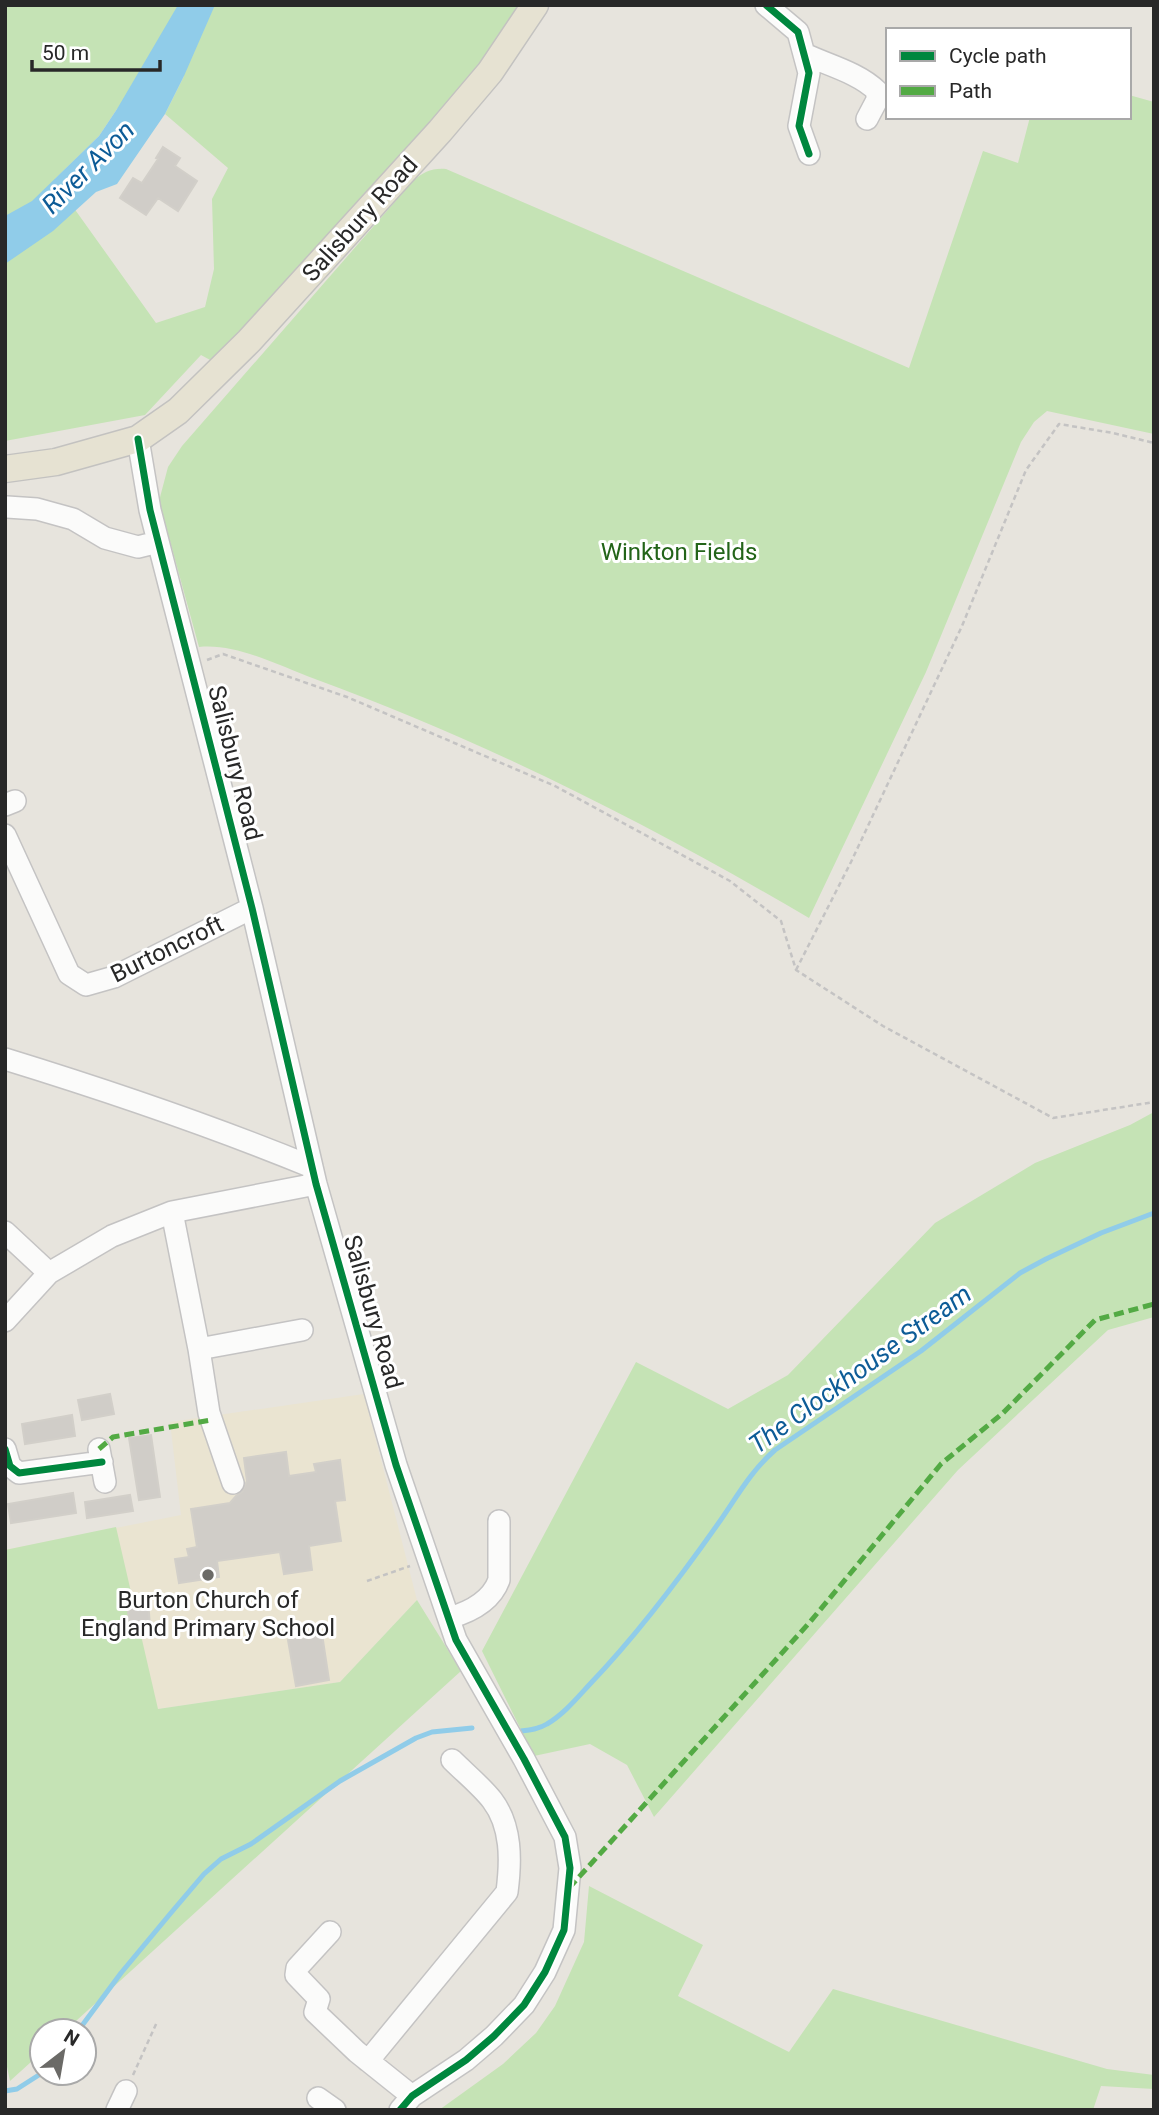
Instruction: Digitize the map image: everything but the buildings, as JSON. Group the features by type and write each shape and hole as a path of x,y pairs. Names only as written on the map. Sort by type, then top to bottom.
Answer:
{"main road":[{"name":"Salisbury Road","path":"138,439 178,411 249,341 490,72 535,5"},
{"path":"5,468 56,462 138,439"}],"street":[{"path":"766,5 798,32 809,73 799,126 809,154"},
{"path":"804,54 870,84 877,91 877,100 867,119"},
{"name":"Salisbury Road","path":"138,439 150,510 252,908 314,1176 396,1465 456,1640 565,1837 570,1868 564,1930 545,1972 524,2005 495,2036 406,2103"},
{"path":"7,507 37,509 73,519 105,538 138,547 158,542"},
{"name":"Burtoncroft","path":"5,835 69,974 86,985 114,977 252,908"},
{"path":"5,1059 216,1129 314,1176"},
{"path":"5,1321 49,1273 113,1236 172,1212 314,1176"},
{"path":"172,1212 209,1413 233,1483"},
{"path":"5,1232 49,1273"},
{"path":"199,1349 302,1330"},
{"path":"5,1449 10,1466 19,1473 102,1464"},
{"path":"449,1618 470,1612 494,1592 499,1580 499,1521"},
{"path":"368,2061 507,1892 511,1864 505,1825 492,1801 452,1760"},
{"path":"330,1932 297,1968 296,1975 319,1999 315,2012 368,2061 406,2103"}],"path":[{"path":"796,970 851,862 962,626 1026,470 1059,424 1154,443"},
{"path":"190,666 223,654 347,697 555,786 730,881 780,921 796,970 883,1026 1053,1118 1154,1102"},
{"path":"367,1581 430,1559"},
{"path":"122,2100 157,2022"}],"shaded area":[{"name":"Burton Church of England Primary School","path":"364,1394 417,1600 340,1682 158,1709 5,1550 181,1515 170,1422"}],"green space":[{"path":"5,5 522,5 487,60 378,186 212,361 201,355 145,415 5,441","holes":["184,76 165,114 228,168 212,199 214,269 205,307 156,323 55,179 99,136 117,109"]},
{"name":"Winkton Fields","path":"1131,96 1154,102 1154,434 1047,411 1034,422 1021,442 926,672 809,918 629,818 443,730 258,657 228,648 199,647 159,501 168,467 182,446 413,181 424,173 446,169 909,368 983,151 1018,163 1029,119 1131,119"},
{"path":"1154,1112 1154,1317 1108,1330 958,1470 654,1817 627,1765 590,1744 534,1756 482,1651 636,1362 728,1409 788,1375 935,1223 1035,1163 1130,1125"},
{"path":"116,1527 158,1709 340,1682 417,1600 461,1671 80,2017 28,2017 28,2065 10,2081 5,2057 5,1550"},
{"path":"589,1886 703,1945 678,1996 789,2052 833,1989 1107,2069 1154,2075 1154,2089 1101,2086 1093,2110 439,2110 503,2064 536,2033 555,2006 584,1942"}],"water":[{"name":"River Avon","path":"178,5 215,5 165,114 117,184 96,192 53,231 5,264 5,216 32,201 99,136"}],"waterway":[{"name":"The Clockhouse Stream","path":"521,1731 541,1727 553,1720 570,1706 608,1665 674,1584 752,1475 775,1450 921,1351 1020,1273 1101,1233 1154,1213"},
{"name":"The Clockhouse Stream","path":"88,2017 170,1914 204,1874 221,1859 251,1844 340,1781 416,1738 432,1732 472,1728"},
{"name":"The Clockhouse Stream","path":"5,2091 17,2089 28,2082"}],"marked path":[{"path":"569,1888 810,1622 941,1464 1003,1413 1095,1320 1154,1304"},
{"path":"99,1449 113,1437 211,1420"}],"cycle path":[{"path":"766,5 798,32 809,73 799,126 809,154"},
{"path":"138,439 150,510 252,908 316,1184 396,1465 456,1640 565,1837 570,1868 564,1930 545,1972 524,2005 466,2060 412,2096 400,2110"},
{"path":"5,1449 10,1466 19,1473 102,1462"}],"place":[{"name":"Burton Church of England Primary School","path":"208,1575"}]}
